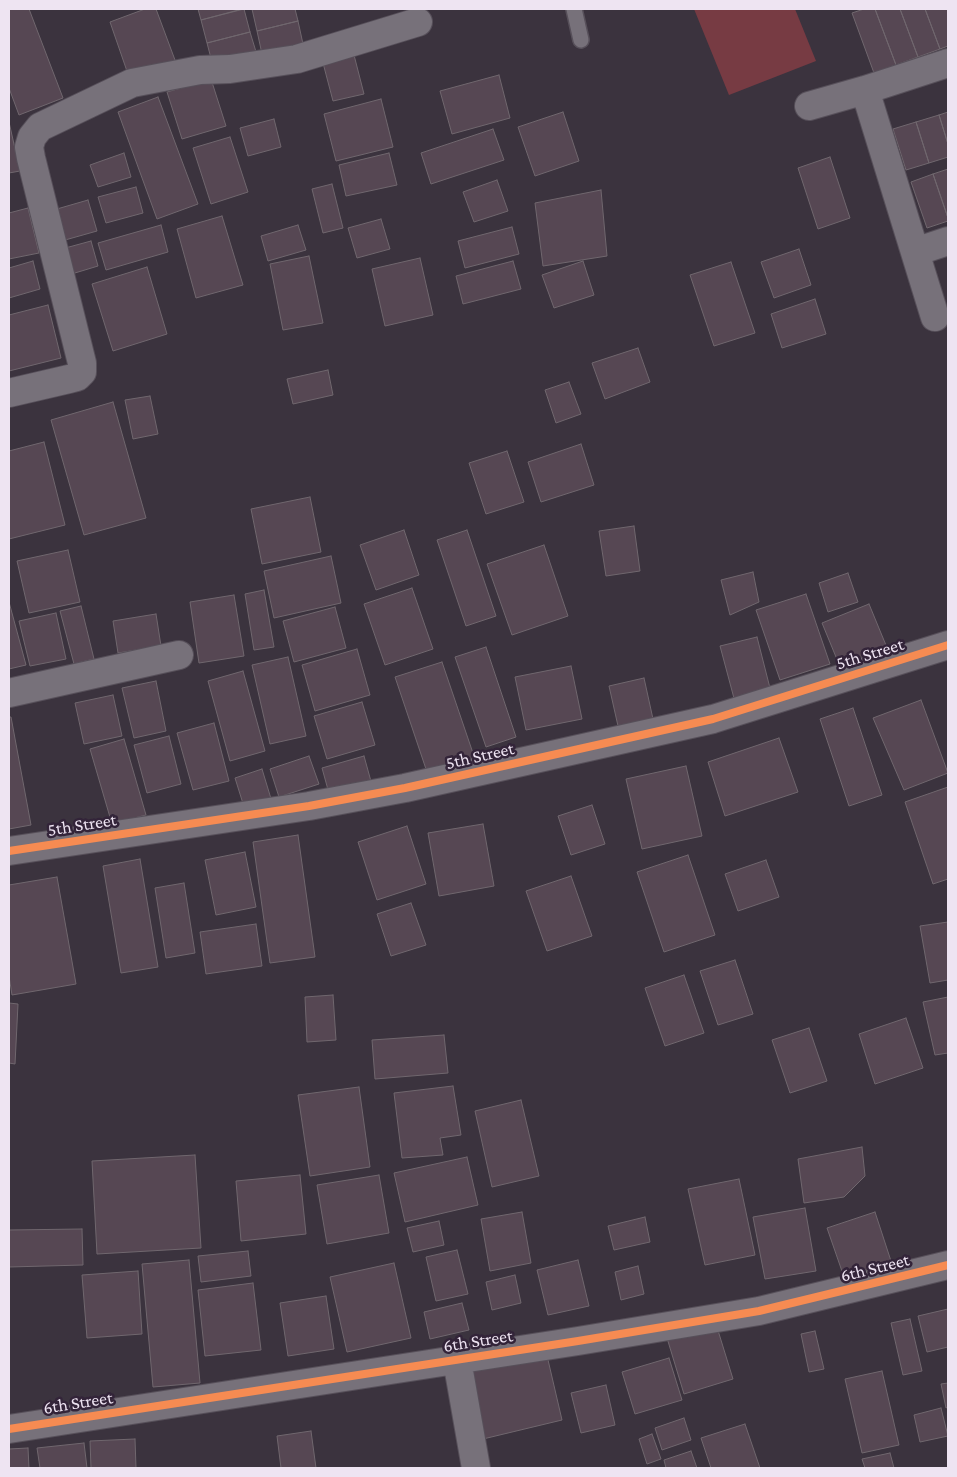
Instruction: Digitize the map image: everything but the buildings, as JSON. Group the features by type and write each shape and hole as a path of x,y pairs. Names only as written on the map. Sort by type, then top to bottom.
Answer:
{"street":[{"path":"9,393 69,379 82,372 82,363 29,148 32,137 40,127 132,83 200,70 230,69 297,59 418,22"},
{"path":"809,106 948,63"},
{"path":"865,90 935,317"},
{"path":"915,252 948,242"},
{"name":"5th Street","path":"9,851 309,806 405,788 713,719 948,645"},
{"path":"9,693 179,655"},
{"name":"6th Street","path":"9,1429 568,1343 759,1311 948,1265"},
{"path":"457,1360 476,1468"}],"lane":[{"path":"574,9 581,40"}],"shaded area":[{"path":"694,9 795,9 816,61 729,95"}],"cycle path":[{"path":"9,851 309,806 405,788 713,719 948,645"},
{"path":"9,1429 578,1341 759,1311 948,1265"}]}
